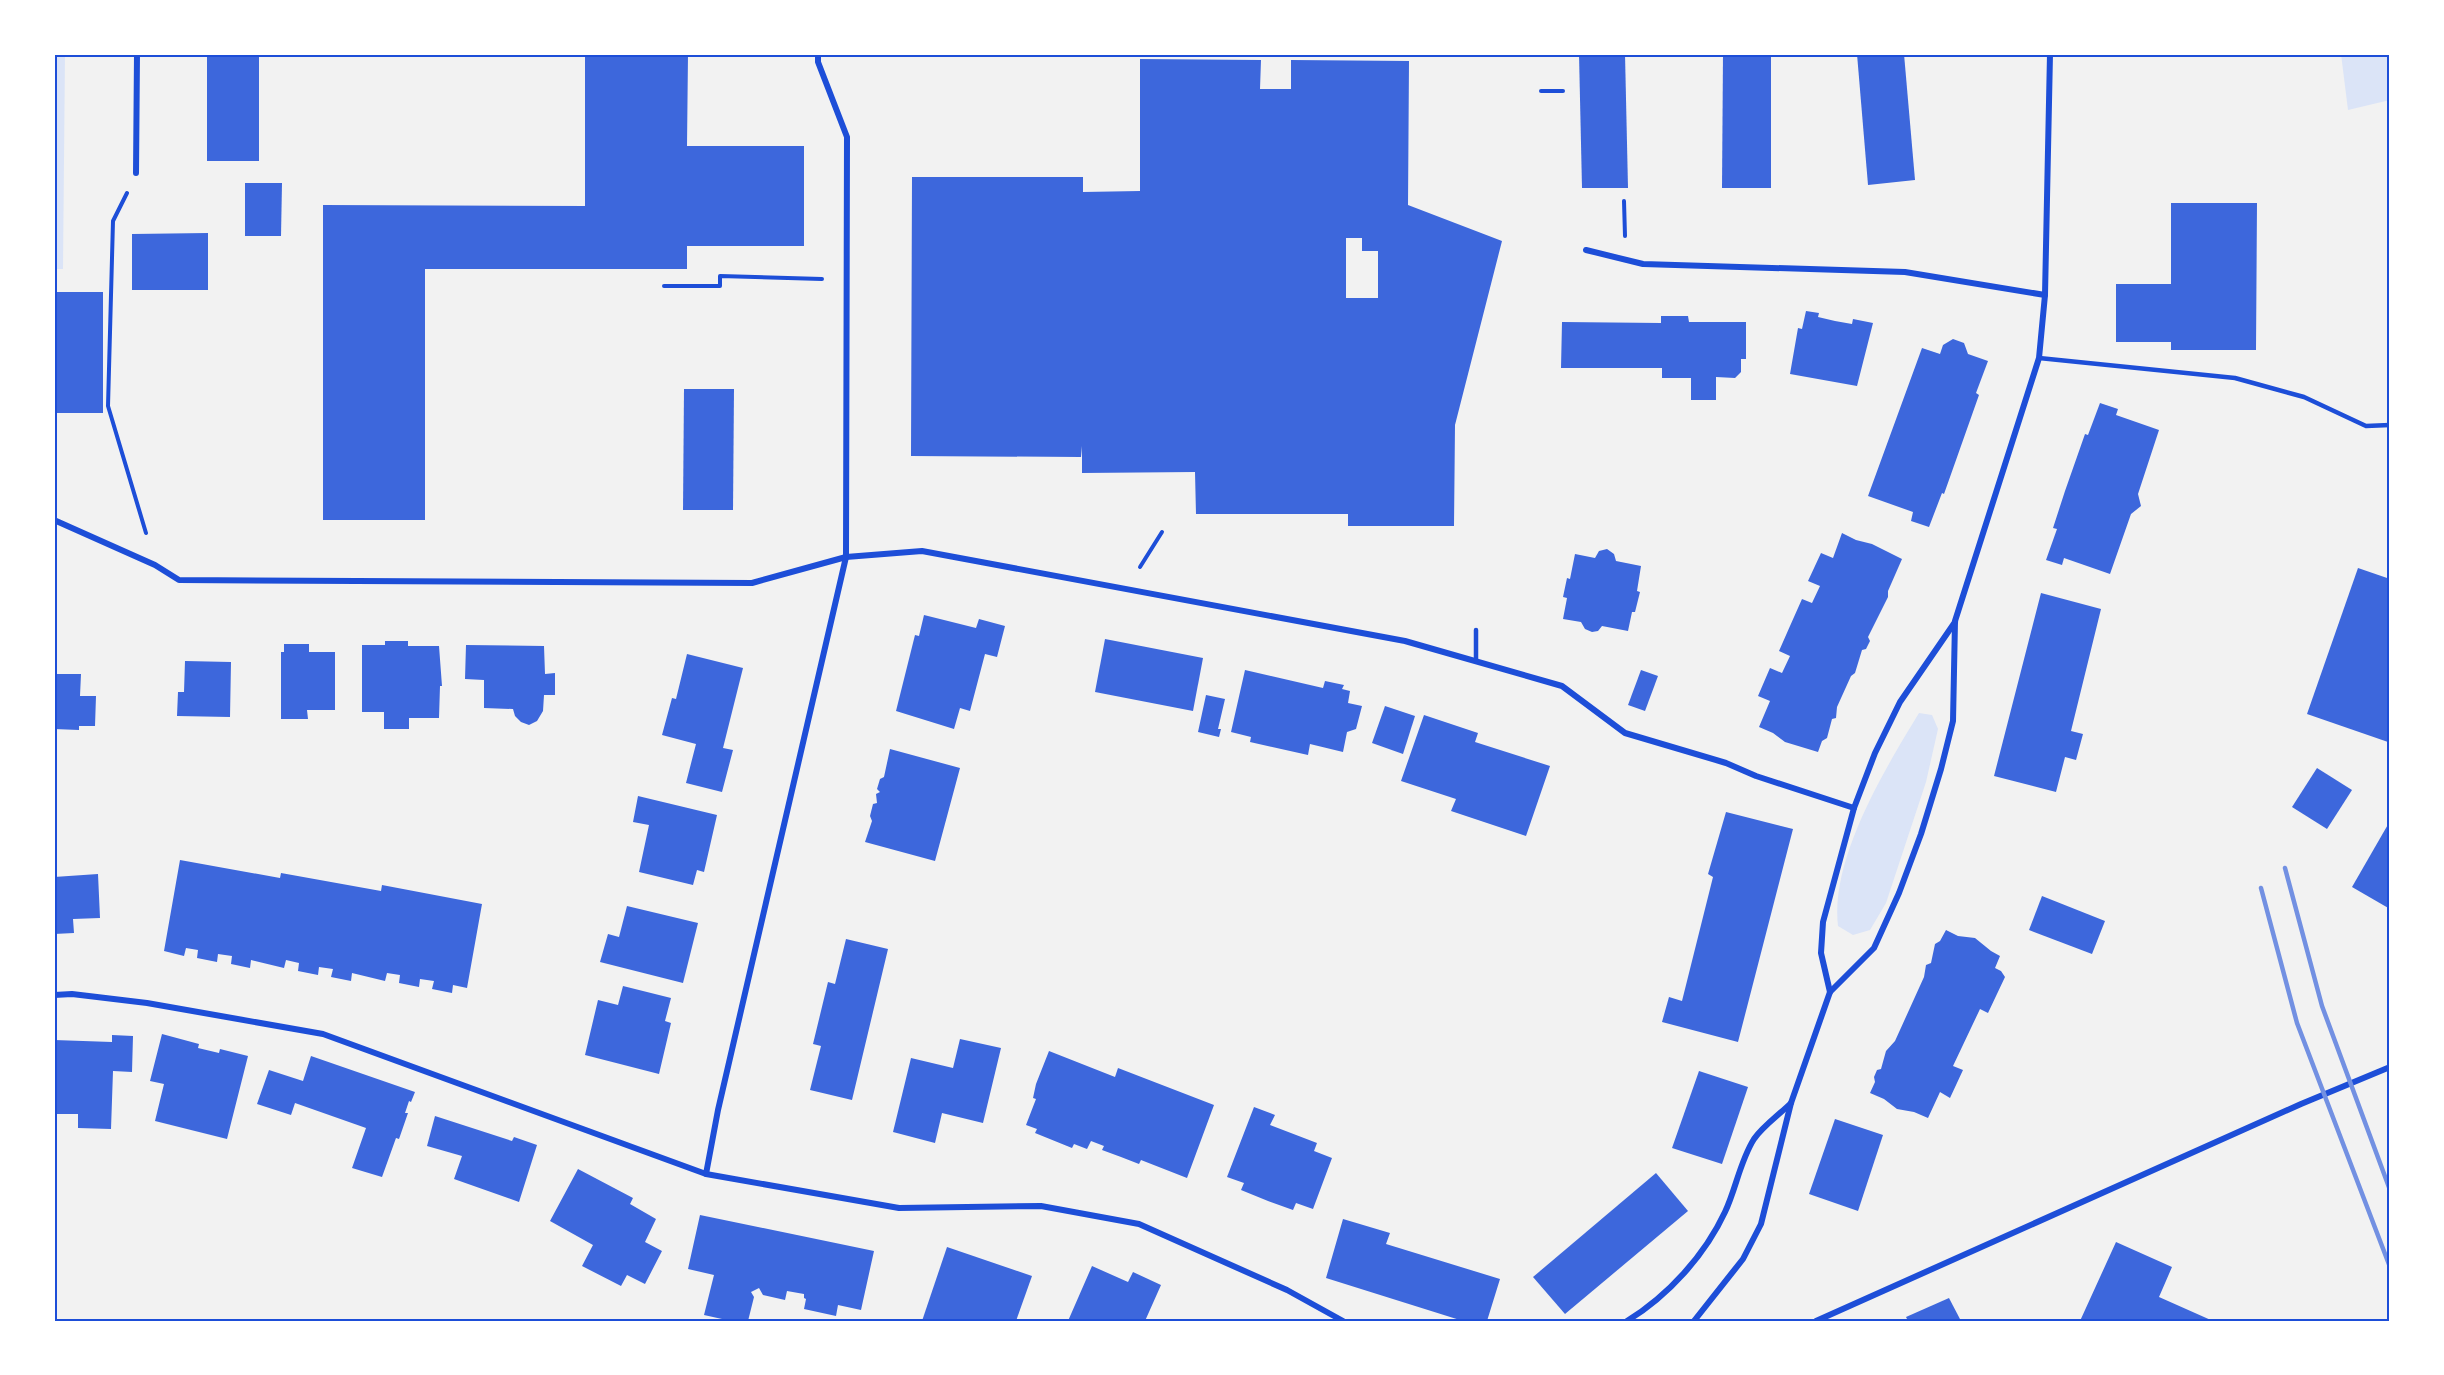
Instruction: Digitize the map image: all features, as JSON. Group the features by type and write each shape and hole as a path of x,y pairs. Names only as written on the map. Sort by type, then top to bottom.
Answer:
{"street":[{"path":"136,173 137,54"},
{"path":"706,1174 718,1110 846,557 847,137 818,62 818,54"},
{"path":"1830,992 1821,953 1823,922 1854,808 1875,753 1900,702 1955,621 2039,358 2045,295 2050,54"},
{"path":"1586,250 1643,264 1905,272 2045,295"},
{"path":"54,520 155,565 179,580 752,583 846,557 922,551 1405,641 1562,686 1625,733 1726,763 1756,776 1854,808"},
{"path":"1694,1321 1743,1259 1761,1224 1791,1103 1830,992 1874,948 1899,893 1921,834 1953,722 1955,621"},
{"path":"54,995 72,994 147,1003 323,1034 706,1174 899,1208 1041,1206 1138,1224 1287,1290 1343,1321"},
{"path":"1816,1321 2246,1128 2390,1067"},
{"path":"1628,1321 1671,1286 1703,1251 1726,1211 1744,1160 1755,1139 1791,1103"}],"lane":[{"path":"2039,358 2235,378 2304,397 2366,426 2390,425"},
{"path":"1476,630 1476,661"}],"path":[{"path":"1541,91 1563,91"},
{"path":"136,173 113,221 108,406 155,565"},
{"path":"1624,201 1625,210"},
{"path":"664,286 720,286 720,276 846,280"},
{"path":"1153,545 1162,532"}],"shaded area":[{"path":"54,54 65,54 63,269 54,269"},
{"path":"2341,54 2390,54 2390,100 2348,110"},
{"path":"1919,713 1932,715 1938,729 1926,782 1886,903 1870,930 1853,935 1838,926 1838,900 1842,872 1851,844 1876,787"}],"building":[{"path":"207,54 259,54 259,161 207,161"},
{"path":"585,54 688,54 687,146 804,146 804,246 687,246 687,269 425,269 425,520 323,520 323,205 585,206"},
{"path":"1579,54 1625,54 1628,188 1582,188"},
{"path":"1723,54 1771,54 1771,188 1722,188"},
{"path":"1857,54 1904,54 1915,180 1868,185"},
{"path":"1140,59 1261,60 1260,89 1291,89 1291,60 1409,61 1408,205 1502,241 1455,425 1454,526 1348,526 1348,514 1196,514 1195,472 1082,473 1082,446 1081,457 911,456 912,177 1083,177 1083,192 1140,191","holes":["1346,238 1362,238 1362,251 1378,251 1378,298 1346,298"]},
{"path":"245,183 282,183 281,236 245,236"},
{"path":"2171,203 2257,203 2256,350 2171,350 2171,342 2116,342 2116,284 2171,284"},
{"path":"208,233 208,290 132,290 132,234"},
{"path":"54,292 103,292 103,413 54,413"},
{"path":"1806,311 1819,313 1818,317 1835,321 1852,324 1853,319 1873,323 1857,386 1790,374 1798,328 1802,329"},
{"path":"1661,316 1688,316 1689,322 1746,322 1746,359 1741,359 1741,372 1735,378 1716,377 1716,400 1691,400 1691,378 1662,378 1662,368 1561,368 1562,322 1661,323"},
{"path":"1953,339 1964,343 1968,354 1988,361 1976,393 1979,395 1944,494 1942,493 1929,527 1911,521 1913,512 1868,496 1922,348 1940,354 1943,345"},
{"path":"684,389 734,389 733,510 683,510"},
{"path":"2100,403 2118,409 2116,415 2159,430 2138,494 2141,506 2131,514 2110,574 2064,558 2062,565 2046,560 2057,529 2053,528 2065,491 2085,434 2088,435"},
{"path":"1842,533 1872,544 1902,559 1888,591 1888,597 1868,637 1870,641 1866,649 1862,650 1855,673 1851,676 1837,707 1836,718 1832,719 1827,738 1822,741 1818,752 1785,742 1759,727 1770,701 1758,696 1770,668 1782,673 1790,656 1779,651 1802,599 1812,603 1820,586 1808,581 1821,553 1833,558"},
{"path":"1607,549 1614,554 1616,561 1641,566 1637,591 1640,592 1628,631 1602,626 1598,631 1592,632 1585,629 1581,622 1563,619 1567,598 1563,597 1567,578 1570,579 1575,554 1595,558 1599,551"},
{"path":"2358,568 2390,579 2390,735 2388,742 2307,714"},
{"path":"2041,593 2101,609 2071,731 2083,734 2076,760 2065,757 2056,792 1994,776"},
{"path":"924,615 976,628 979,619 1005,626 997,657 985,654 970,711 960,708 954,729 896,711 915,635 919,636"},
{"path":"1105,639 1203,658 1193,711 1095,692"},
{"path":"385,641 408,641 408,646 439,646 442,686 440,686 439,718 409,718 409,729 384,729 384,712 362,712 362,645 385,645"},
{"path":"284,644 309,644 309,652 335,652 335,710 307,710 308,719 281,719 281,652 284,652"},
{"path":"466,645 544,646 545,674 555,673 555,695 544,695 543,711 537,721 529,725 521,722 515,716 513,709 484,708 484,680 465,679"},
{"path":"687,654 743,668 723,748 733,750 722,792 686,783 696,744 662,735 672,698 676,699"},
{"path":"185,661 231,662 230,717 177,716 178,692 184,692"},
{"path":"1245,670 1323,688 1325,681 1344,685 1342,689 1350,691 1348,703 1362,706 1356,729 1347,732 1343,752 1310,744 1308,755 1250,742 1251,737 1231,732"},
{"path":"1641,670 1658,676 1645,711 1628,705"},
{"path":"54,674 81,674 80,696 96,696 95,726 79,726 79,730 54,729"},
{"path":"1206,695 1225,699 1218,729 1221,729 1219,737 1198,732"},
{"path":"1385,706 1415,716 1403,754 1372,743"},
{"path":"1424,715 1478,733 1475,742 1550,766 1526,836 1451,811 1456,799 1401,781"},
{"path":"890,749 960,768 935,861 865,842 872,821 870,816 873,804 877,803 876,794 880,792 877,789 880,779 884,777"},
{"path":"2317,768 2352,790 2327,829 2292,807"},
{"path":"638,796 717,815 704,872 697,870 693,885 639,872 649,825 633,822"},
{"path":"1726,812 1793,829 1738,1042 1662,1022 1669,997 1682,1001 1713,877 1708,874"},
{"path":"2390,821 2390,909 2352,887"},
{"path":"180,860 280,878 281,873 381,891 382,885 482,904 467,988 453,985 452,993 432,989 434,981 420,979 419,987 399,983 400,975 387,973 385,981 352,973 351,981 331,977 333,969 319,967 318,975 298,971 299,963 286,960 284,968 251,960 250,968 231,964 232,956 218,954 217,962 197,958 198,950 186,948 184,956 164,951"},
{"path":"98,874 100,918 73,919 74,933 54,934 54,877"},
{"path":"2042,896 2105,921 2092,954 2029,930"},
{"path":"627,906 698,923 683,983 600,962 608,934 619,937"},
{"path":"1946,930 1958,936 1975,938 2000,956 1995,968 2005,977 1988,1013 1980,1009 1953,1066 1963,1070 1950,1098 1940,1092 1928,1118 1914,1112 1897,1109 1884,1099 1870,1093 1877,1070 1881,1069 1886,1051 1895,1041 1924,977 1926,965 1931,963 1935,944 1940,941"},
{"path":"846,939 888,949 852,1100 810,1090 821,1046 813,1044 828,982 835,984"},
{"path":"623,986 671,998 665,1021 671,1023 659,1074 585,1055 598,1000 618,1005"},
{"path":"162,1034 199,1044 198,1048 219,1053 220,1049 248,1056 227,1139 155,1121 164,1084 150,1081"},
{"path":"112,1035 133,1036 132,1072 113,1071 111,1129 78,1128 78,1114 54,1114 54,1040 112,1042"},
{"path":"960,1039 1001,1048 983,1123 942,1113 935,1143 893,1132 911,1058 953,1068"},
{"path":"1049,1051 1115,1077 1118,1068 1214,1105 1187,1178 1141,1160 1139,1164 1102,1150 1104,1146 1091,1141 1087,1149 1074,1144 1072,1148 1035,1133 1037,1129 1026,1125 1036,1099 1033,1098 1036,1084"},
{"path":"311,1056 415,1092 411,1102 409,1101 405,1113 408,1113 399,1139 396,1138 382,1177 352,1168 366,1128 295,1103 291,1115 257,1104 269,1070 303,1081"},
{"path":"1699,1071 1748,1087 1722,1164 1672,1148"},
{"path":"1254,1107 1275,1115 1270,1125 1317,1143 1314,1151 1332,1158 1313,1209 1296,1203 1293,1210 1268,1201 1241,1190 1244,1183 1227,1177"},
{"path":"435,1116 512,1141 514,1137 537,1145 519,1202 454,1179 462,1156 427,1146"},
{"path":"1835,1119 1883,1135 1858,1211 1809,1194"},
{"path":"578,1169 633,1198 630,1204 656,1219 645,1242 662,1251 645,1284 627,1275 621,1286 582,1266 593,1245 550,1221"},
{"path":"1656,1173 1688,1211 1565,1314 1533,1277"},
{"path":"700,1215 874,1251 861,1310 838,1305 836,1316 804,1309 806,1299 804,1294 787,1291 785,1300 763,1295 759,1288 751,1292 754,1297 748,1321 731,1321 704,1315 714,1275 688,1269"},
{"path":"1343,1219 1390,1233 1386,1244 1500,1279 1487,1321 1463,1321 1326,1278"},
{"path":"2116,1242 2172,1267 2159,1297 2213,1321 2080,1321"},
{"path":"947,1247 1032,1276 1016,1321 922,1321"},
{"path":"1092,1266 1128,1282 1133,1272 1161,1285 1145,1321 1068,1321"},
{"path":"1949,1298 1961,1321 1908,1321 1906,1317"}],"railway":[{"path":"2285,868 2322,1006 2390,1190"},
{"path":"2261,888 2297,1023 2390,1267"}]}
